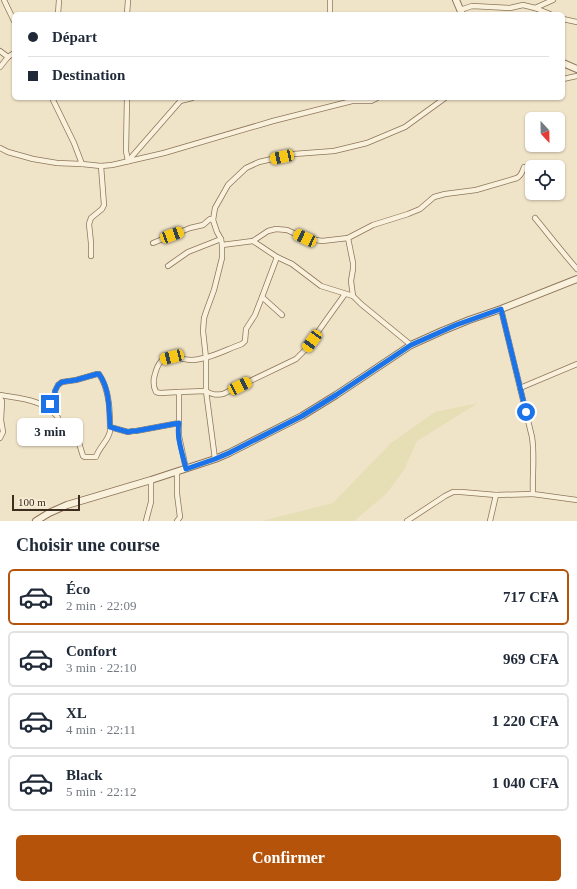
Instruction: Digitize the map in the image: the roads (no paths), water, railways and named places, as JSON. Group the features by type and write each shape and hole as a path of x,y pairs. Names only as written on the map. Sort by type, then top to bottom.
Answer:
{"street":[{"path":"4,0 12,17"},
{"path":"58,12 59,0"},
{"path":"127,12 128,0"},
{"path":"330,0 330,12"},
{"path":"456,0 461,12 472,6 510,8 523,5 545,12"},
{"path":"535,8 553,0"},
{"path":"565,19 577,22"},
{"path":"0,51 8,57"},
{"path":"0,67 12,54"},
{"path":"565,64 577,69"},
{"path":"565,79 577,76"},
{"path":"53,100 74,143 82,164"},
{"path":"127,100 126,151 128,161"},
{"path":"128,161 182,100"},
{"path":"0,148 8,152 33,159 57,163 101,166 112,165 164,153 273,121 352,101 362,100"},
{"path":"215,459 206,391 206,358 203,331 204,318 214,290 222,258 221,238 217,232 213,220 215,208 228,185 250,166 264,161 294,154 334,151 367,143 405,127 442,100"},
{"path":"91,256 89,224 91,218 102,209 104,205 101,166"},
{"path":"222,246 252,242 268,231 276,229 287,230 305,238 322,241 348,238 373,224 420,209 434,197 476,190 517,178 522,174 524,167"},
{"path":"535,218 558,248 577,268"},
{"path":"153,243 184,230 203,225 210,219 213,220"},
{"path":"168,266 188,252 221,238"},
{"path":"348,238 353,263 350,281 353,296"},
{"path":"252,242 292,264 321,286 353,296 411,345"},
{"path":"277,257 255,314 246,330 245,341 242,344 206,358 192,360 172,357 164,359 156,368 154,380 154,388 156,392 206,391 210,394 223,394 296,359 305,350 345,294"},
{"path":"36,521 48,513 67,505 215,459 302,416 411,345 456,325 577,279"},
{"path":"262,297 282,315"},
{"path":"501,309 533,443 532,494"},
{"path":"520,388 577,364"},
{"path":"0,395 36,401 43,405 58,418 55,426 57,434 61,435 62,438 69,438 75,443 79,443 84,457 96,457 110,435 109,402 105,386 99,374 62,382 58,385 53,400 50,404 43,405"},
{"path":"179,392 178,428 186,469"},
{"path":"0,398 2,401 2,432 0,438"},
{"path":"110,427 128,432 179,423"},
{"path":"177,472 177,494 180,517 177,521"},
{"path":"146,521 151,502 151,480"},
{"path":"407,521 454,492 496,495 532,494 577,500"},
{"path":"490,521 496,495"}]}
